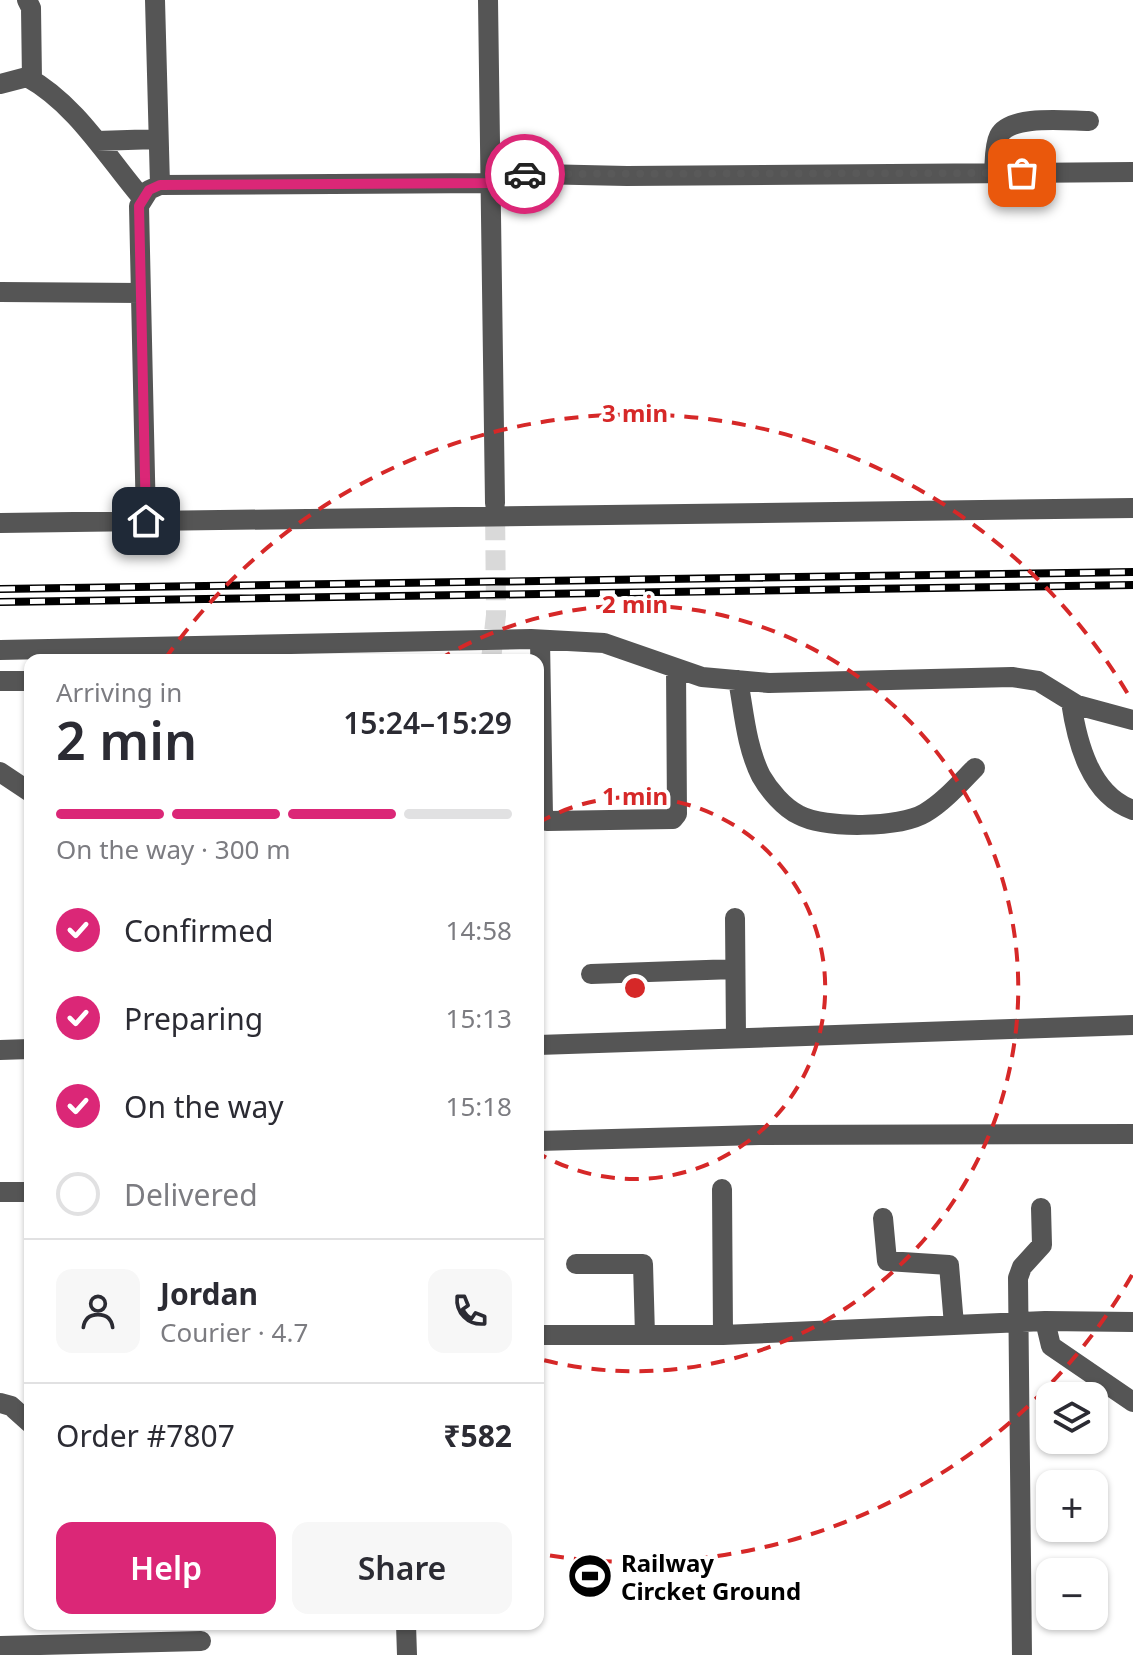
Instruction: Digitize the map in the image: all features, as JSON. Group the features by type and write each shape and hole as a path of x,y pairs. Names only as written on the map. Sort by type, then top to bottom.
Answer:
{"street":[{"path":"27,0 31,8 32,80"},
{"path":"155,0 160,185"},
{"path":"488,0 495,503"},
{"path":"0,84 27,77 45,86 97,141 142,198"},
{"path":"994,173 997,139 1010,125 1023,121 1089,121"},
{"path":"97,141 158,139"},
{"path":"146,521 139,206 149,190 160,185 627,176 1133,172"},
{"path":"0,292 141,293"},
{"path":"0,523 1133,508"},
{"path":"0,650 540,640 604,643 702,677 769,683 1012,677 1038,681 1071,702 1133,720"},
{"path":"540,640 540,654"},
{"path":"544,817 547,821 673,819 677,814 676,668"},
{"path":"738,680 750,749 762,777 797,815 839,824 903,822 925,814 975,768"},
{"path":"0,681 24,681"},
{"path":"1071,702 1080,747 1088,766 1103,789 1133,810"},
{"path":"0,772 24,788"},
{"path":"735,918 736,1038"},
{"path":"591,974 735,969"},
{"path":"544,1045 1133,1025"},
{"path":"0,1050 24,1049"},
{"path":"544,1141 759,1135 1133,1134"},
{"path":"722,1189 723,1335"},
{"path":"0,1192 24,1192"},
{"path":"1022,1655 1021,1324 1018,1278 1022,1267 1042,1245 1041,1208"},
{"path":"883,1218 887,1261 944,1263 951,1269 954,1325"},
{"path":"576,1264 643,1264 645,1335"},
{"path":"1045,1321 1051,1346 1133,1402"},
{"path":"544,1335 723,1335 1045,1321 1133,1322"},
{"path":"0,1403 11,1406 24,1418"},
{"path":"406,1630 407,1655"},
{"path":"0,1646 201,1640"}],"tunnel":[{"path":"492,654 496,615 495,503"}],"railway":[{"path":"0,589 1133,572"},
{"path":"0,602 1133,585"}],"way so far":[{"path":"525,174 1022,173"}],"place":[{"name":"Railway Circket Ground","path":"590,1576"}],"route":[{"path":"146,521 139,206 149,190 160,185 490,183 491,173 525,174"}]}
